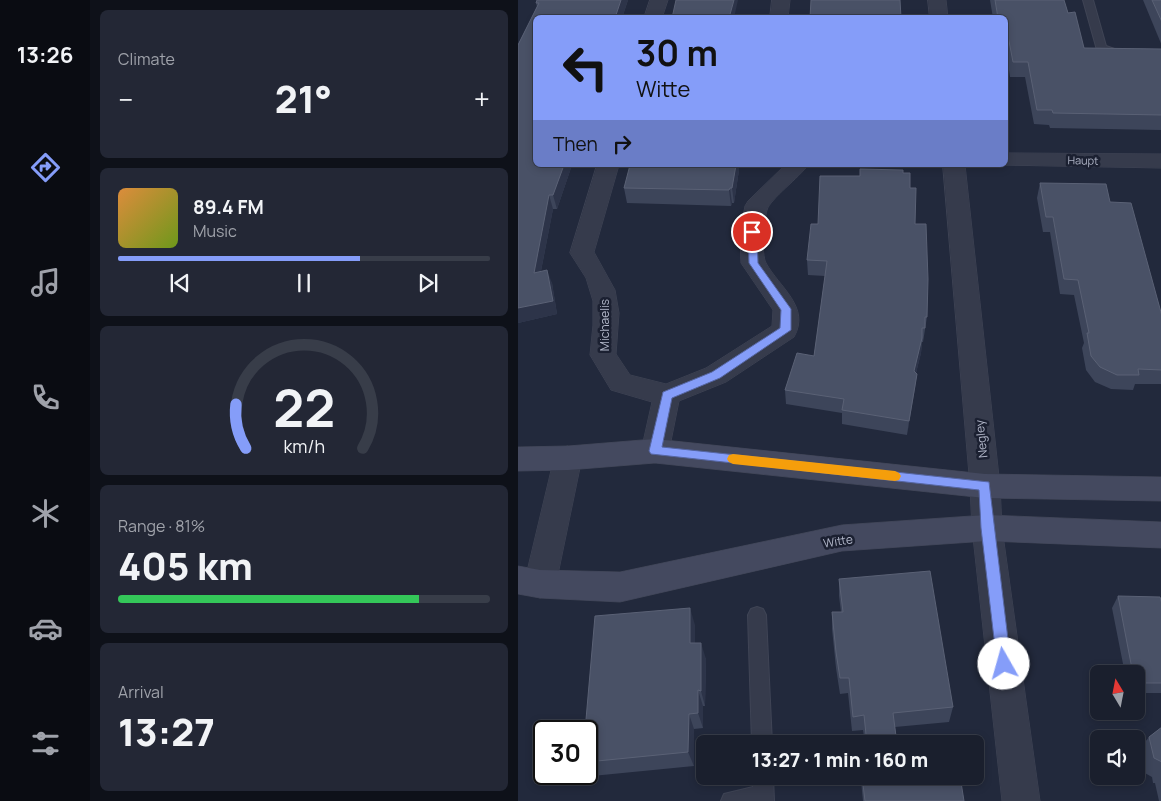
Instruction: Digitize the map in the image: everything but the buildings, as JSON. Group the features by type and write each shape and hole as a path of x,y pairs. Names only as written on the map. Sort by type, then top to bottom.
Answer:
{"street":[{"path":"654,15 659,0"},
{"path":"779,15 781,0"},
{"path":"938,0 939,15"},
{"name":"Haupt","path":"1008,160 1161,162"},
{"name":"Michaelis","path":"607,167 582,253 594,270 606,300 603,355 621,383 667,395"},
{"path":"655,451 667,395 716,375 785,330 786,309 754,263 752,232 756,206 795,167"},
{"name":"Negley","path":"954,167 985,486 987,528 1021,801"},
{"path":"518,459 568,458 655,451 985,486 1162,489"},
{"path":"529,582 568,458"},
{"name":"Witte","path":"529,582 620,587 842,538 987,528 1162,535"}],"lane":[{"path":"1088,0 1101,48 1122,55 1162,55"},
{"path":"757,615 762,735"},
{"path":"731,801 763,791"}],"slow traffic":[{"path":"733,459 895,476"}],"route":[{"path":"752,232 754,263 786,309 785,330 716,375 667,395 655,451 985,486 987,528 1004,664"}]}
